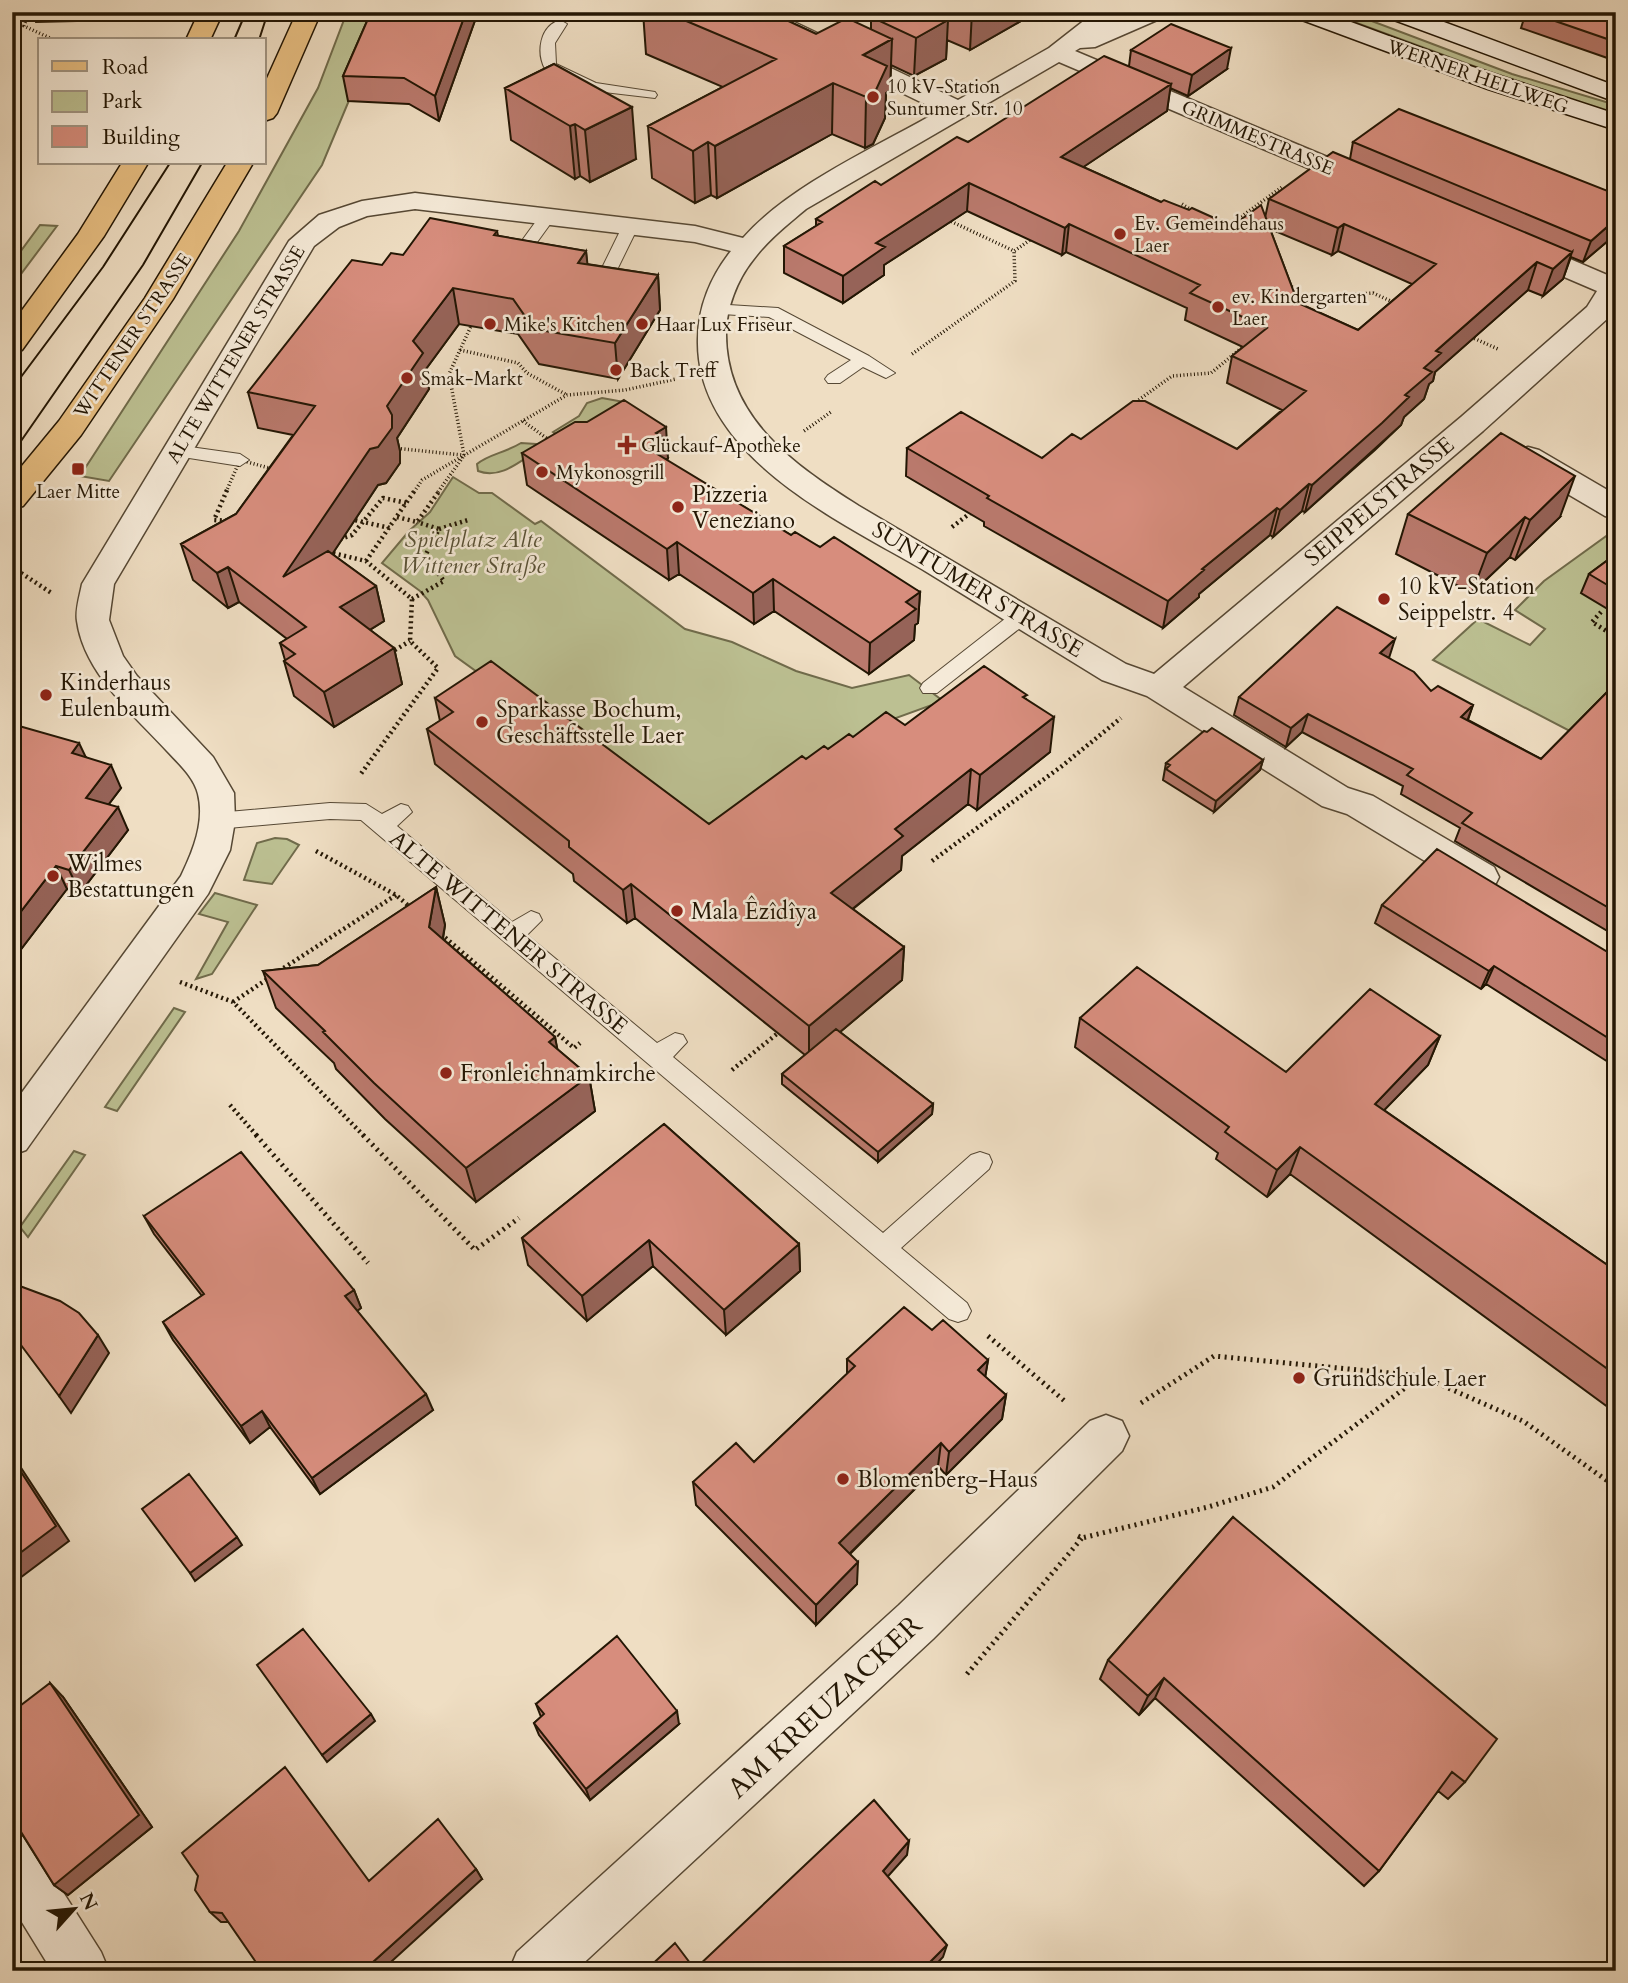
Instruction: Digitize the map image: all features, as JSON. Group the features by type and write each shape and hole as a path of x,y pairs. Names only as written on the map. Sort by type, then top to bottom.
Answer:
{"main road":[{"path":"199,38 211,12"},
{"path":"266,109 309,12"},
{"path":"12,344 90,236 134,164"},
{"name":"WITTENER STRASSE","path":"12,499 70,428 159,299 239,164"}],"street":[{"name":"SUNTUMER STRASSE","path":"1111,12 1058,53 797,203 772,221 747,247 729,272 713,309 710,333 715,371 724,396 742,425 769,456 820,493 1114,672 1159,688 1335,797 1360,805 1511,895"},
{"name":"SUNTUMER STRASSE","path":"1058,53 1156,12"},
{"name":"WERNER HELLWEG","path":"1302,12 1470,76 1616,122"},
{"name":"WERNER HELLWEG","path":"1394,12 1616,94"},
{"path":"762,14 960,111"},
{"name":"GRIMMESTRASSE","path":"1058,53 1394,195"},
{"name":"ALTE WITTENER STRASSE","path":"12,1138 195,884 212,850 217,821 216,793 201,766 119,676 107,659 93,620 98,584 303,241 329,222 362,209 415,201 695,234 747,247"},
{"path":"1496,238 1614,286"},
{"name":"SEIPPELSTRASSE","path":"1159,688 1490,435 1606,317 1614,286"},
{"path":"1490,435 1608,494"},
{"name":"AM KREUZACKER","path":"536,1971 916,1622 1106,1436"},
{"path":"12,1858 82,1971"}],"lane":[{"path":"560,24 547,38 545,53 550,65 592,87 650,95"},
{"path":"516,260 548,216"},
{"path":"607,274 630,226"},
{"path":"713,309 772,312 887,373"},
{"path":"834,379 863,360"},
{"path":"176,451 240,460"},
{"path":"930,688 1022,615"},
{"name":"ALTE WITTENER STRASSE","path":"217,821 330,811 366,812 392,819 512,934 958,1311"},
{"path":"512,934 531,920"},
{"path":"656,1057 675,1042"},
{"path":"884,1248 980,1162"}],"path":[{"path":"29,12 24,26 50,38"},
{"path":"1227,227 1317,162"},
{"path":"1182,204 1194,211 1188,216"},
{"path":"943,218 1014,251 1035,237"},
{"path":"1285,280 1303,298"},
{"path":"1293,306 1303,298 1373,293 1397,304"},
{"path":"417,522 464,455 449,374 471,326"},
{"path":"1132,405 1172,376 1211,373 1252,340"},
{"path":"460,350 518,363 527,373 567,396"},
{"path":"366,561 422,481 567,396 625,390 715,371"},
{"path":"523,421 553,443"},
{"path":"390,447 464,455"},
{"path":"240,460 214,520 231,521 280,486"},
{"path":"280,471 289,465"},
{"path":"338,540 352,536 383,498 407,503"},
{"path":"917,552 983,504"},
{"path":"338,517 390,528"},
{"path":"397,517 439,528 468,520"},
{"path":"412,599 444,581 425,556 439,528"},
{"path":"327,552 366,561 412,599"},
{"path":"330,811 383,744 438,667 411,641 412,599"},
{"path":"1601,612 1592,622 1616,638"},
{"path":"382,658 411,641"},
{"path":"1616,656 1610,662 1616,665"},
{"path":"932,861 1062,766 1159,688"},
{"path":"310,848 396,895 417,913"},
{"path":"233,1002 396,895"},
{"path":"438,931 574,1048"},
{"path":"208,992 233,1002 475,1250 519,1218"},
{"path":"701,1095 787,1026"},
{"path":"230,1105 368,1264"},
{"path":"958,1311 1106,1436 1127,1411 1214,1356 1421,1376 1523,1421 1616,1488"},
{"path":"967,1674 1082,1538 1208,1507 1273,1487 1421,1376"},
{"path":"1033,1508 1082,1538"}],"green space":[{"path":"347,12 386,12 322,165 109,481 80,476 239,231 318,88"},
{"path":"1327,12 1348,12 1512,74 1616,105 1616,115 1514,81"},
{"path":"40,225 57,226 12,286 12,263"},
{"path":"602,398 624,402 562,439 553,432 579,416 587,403"},
{"path":"521,443 536,444 541,448 503,471 478,471 477,464"},
{"name":"Spielplatz Alte Wittener Straße","path":"453,477 479,493 492,493 535,524 541,521 685,629 732,642 796,671 852,688 909,675 943,701 871,727 765,880 455,656 428,600 382,563 409,531 430,512"},
{"path":"1616,529 1616,755 1433,660 1478,619 1530,645 1545,629 1515,610 1544,581"},
{"path":"275,838 287,839 299,845 272,884 244,880 257,843"},
{"path":"215,893 257,905 212,974 196,979 228,922 199,914"},
{"path":"174,1008 185,1012 117,1111 105,1107"},
{"path":"74,1151 85,1155 28,1237 20,1227"}],"building":[{"path":"371,12 466,12 435,96 404,78 343,76"},
{"path":"665,12 769,12 816,34 847,18 892,39 863,55 887,66 875,92 866,97 833,83 715,146 708,142 693,151 648,126 776,59"},
{"path":"881,12 943,12 948,20 916,38 871,17"},
{"path":"1529,12 1616,12 1616,42"},
{"path":"1171,24 1231,48 1192,75 1131,50"},
{"path":"1104,56 1171,84 1061,157 1161,202 1164,200 1189,210 1192,208 1232,226 1261,205 1298,303 1358,330 1436,264 1344,224 1338,228 1269,199 1333,152 1572,252 1553,269 1537,262 1436,351 1441,353 1424,368 1432,372 1405,395 1409,397 1382,423 1312,485 1309,484 1280,510 1277,508 1202,569 1204,570 1168,601 987,498 989,496 907,448 961,412 1042,458 1072,434 1081,439 1133,401 1145,401 1237,449 1306,391 1232,356 1267,328 1190,293 1200,285 1069,224 1065,228 969,183 876,243 885,247 843,276 784,246 822,222 816,219 875,181 881,185 957,137 968,142"},
{"path":"554,64 632,107 585,130 575,124 570,126 505,88"},
{"path":"1399,109 1613,193 1611,195 1616,197 1616,219 1591,241 1353,142"},
{"path":"430,218 497,231 494,235 586,251 578,263 658,275 615,343 534,329 513,299 453,288 413,341 423,353 387,406 392,415 392,428 378,447 370,449 283,577 328,551 376,586 340,607 394,648 324,692 284,661 295,654 280,643 306,627 228,567 217,573 181,544 236,514 315,406 248,392 352,260 382,265 391,253 403,255"},
{"path":"624,400 666,427 656,433 666,439 649,449 791,535 795,532 820,547 834,537 920,592 906,602 916,609 870,643 773,579 753,593 677,542 667,549 522,453 575,422 587,422"},
{"path":"1501,433 1575,476 1530,520 1525,517 1487,553 1408,514"},
{"path":"1616,554 1616,590 1589,574"},
{"path":"1337,607 1395,639 1380,653 1414,672 1431,691 1438,686 1473,705 1461,717 1541,759 1616,683 1616,912 1462,823 1472,813 1407,775 1413,769 1308,714 1291,728 1239,697"},
{"path":"491,661 709,824 802,756 806,759 824,746 828,749 849,734 853,737 886,712 905,725 984,666 1054,717 980,775 971,769 895,829 903,836 831,893 904,947 809,1026 631,884 623,890 569,847 569,841 427,729 453,712 435,698"},
{"path":"12,724 79,743 72,753 111,765 86,798 118,807 69,870 56,866 12,923 12,837 15,834 12,833"},
{"path":"1212,728 1263,760 1216,801 1166,769 1170,765 1166,763 1204,731"},
{"path":"1437,849 1616,955 1616,1043 1494,966 1489,971 1382,905"},
{"name":"Fronleichnamkirche","path":"436,887 429,927 555,1037 549,1042 589,1076 466,1168 374,1083 263,971 318,965"},
{"path":"1137,967 1286,1072 1370,989 1440,1036 1375,1104 1616,1271 1616,1375 1300,1147 1277,1170 1225,1132 1229,1127 1080,1018"},
{"path":"836,1029 933,1104 878,1152 782,1074"},
{"path":"664,1124 799,1244 724,1310 649,1240 582,1296 522,1238"},
{"path":"241,1152 354,1290 345,1296 426,1394 312,1478 262,1411 241,1426 163,1322 204,1294 144,1216"},
{"path":"17,1285 60,1301 79,1313 98,1335 59,1396 12,1333 12,1293"},
{"name":"Blomenberg-Haus","path":"904,1307 932,1330 943,1320 988,1360 978,1370 1006,1395 949,1452 941,1443 839,1543 858,1562 816,1605 693,1482 736,1443 754,1462 855,1366 847,1359"},
{"path":"12,1458 56,1526 12,1559"},
{"path":"189,1474 237,1537 190,1573 142,1509"},
{"path":"1233,1517 1497,1739 1465,1782 1452,1772 1379,1871 1164,1678 1148,1696 1108,1660"},
{"path":"303,1629 371,1714 322,1755 257,1665"},
{"path":"617,1636 677,1711 586,1789 534,1723 544,1714 536,1704"},
{"path":"50,1683 139,1815 54,1885 18,1827 12,1825 12,1712"},
{"path":"285,1767 369,1881 438,1819 476,1869 363,1971 262,1971 222,1913 210,1912 195,1890 198,1876 182,1853"},
{"path":"874,1800 909,1841 883,1871 947,1945 921,1971 696,1971 695,1969"},
{"path":"675,1943 696,1971 645,1971"}],"tram line":[{"path":"235,38 246,12"},
{"path":"260,38 268,12"},
{"path":"12,389 103,267 169,164"},
{"path":"12,454 143,265 201,164"}],"place":[{"name":"10 kV-Station Suntumer Str. 10","path":"873,97"},
{"name":"Ev. Gemeindehaus Laer","path":"1120,234"},
{"name":"ev. Kindergarten Laer","path":"1218,307"},
{"name":"Mike's Kitchen","path":"490,324"},
{"name":"Haar Lux Friseur","path":"642,324"},
{"name":"Back Treff","path":"616,370"},
{"name":"Smak-Markt","path":"407,378"},
{"name":"Glückauf-Apotheke","path":"627,445"},
{"name":"Laer Mitte","path":"78,469"},
{"name":"Mykonosgrill","path":"542,472"},
{"name":"Pizzeria Veneziano","path":"678,507"},
{"name":"10 kV-Station Seippelstr. 4","path":"1384,599"},
{"name":"Kinderhaus Eulenbaum","path":"46,695"},
{"name":"Sparkasse Bochum, Geschäftsstelle Laer","path":"482,722"},
{"name":"Wilmes Bestattungen","path":"53,876"},
{"name":"Mala Êzîdîya","path":"677,911"},
{"name":"Fronleichnamkirche","path":"446,1073"},
{"name":"Grundschule Laer","path":"1299,1378"},
{"name":"Blomenberg-Haus","path":"843,1479"}]}
